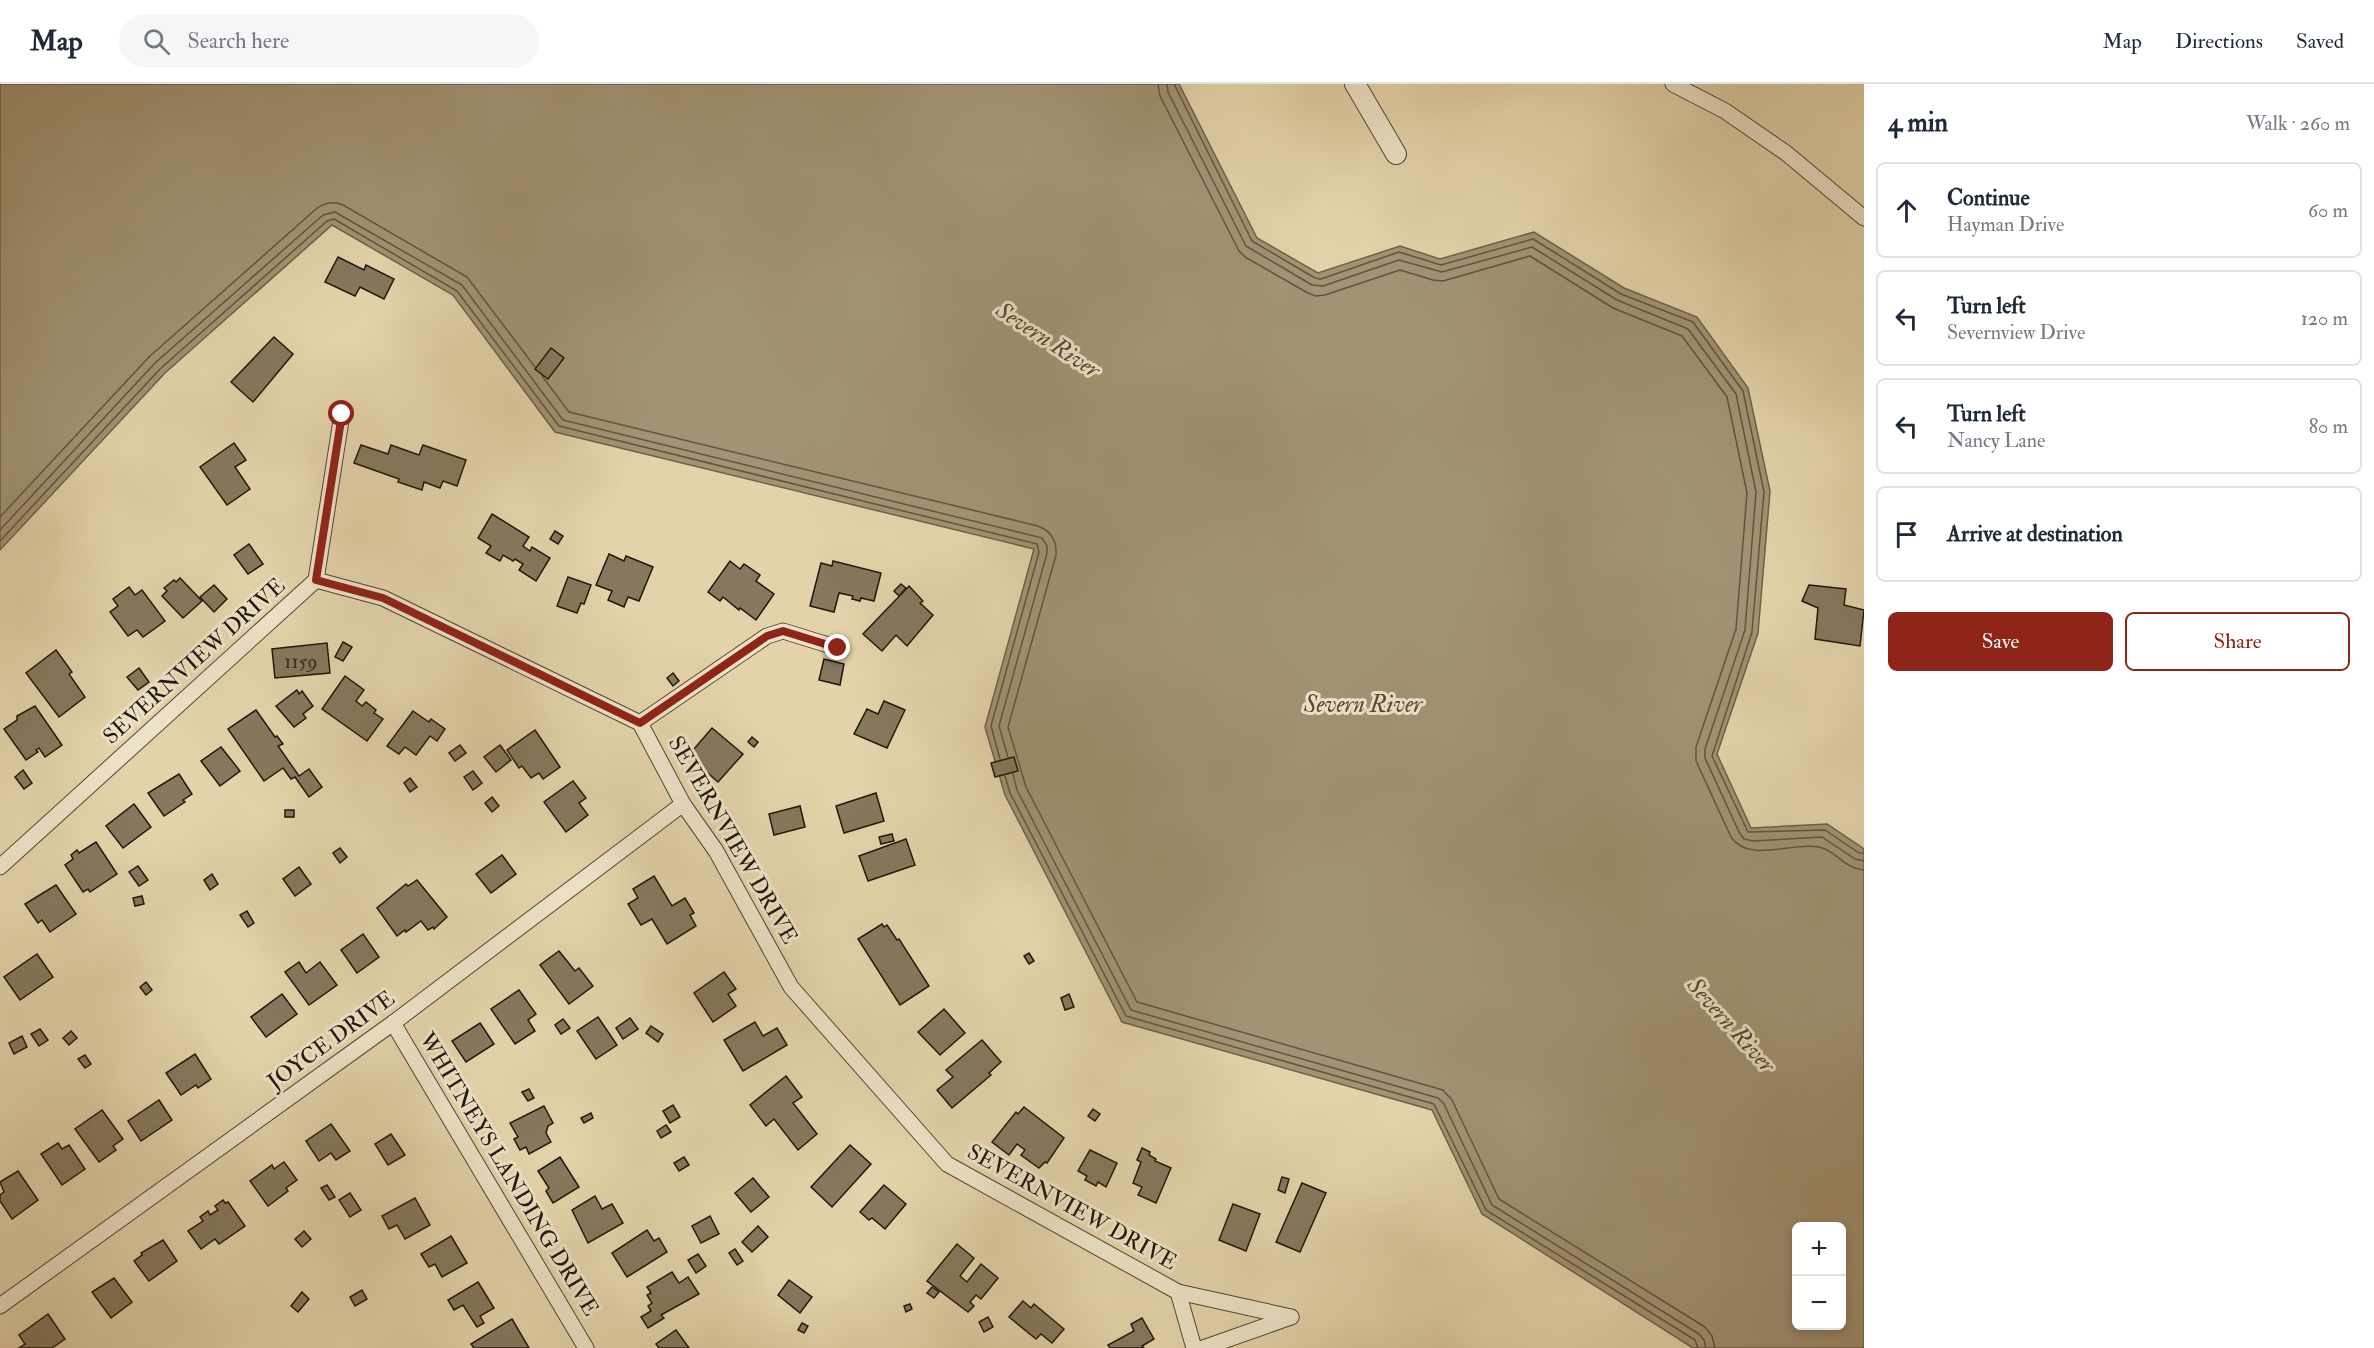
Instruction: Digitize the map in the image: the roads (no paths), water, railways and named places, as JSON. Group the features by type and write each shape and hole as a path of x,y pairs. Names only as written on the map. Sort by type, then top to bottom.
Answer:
{"street":[{"path":"1356,84 1396,154"},
{"path":"1673,84 1725,111 1786,153 1864,218"},
{"path":"316,580 342,414"},
{"name":"SEVERNVIEW DRIVE","path":"0,867 316,580 383,598 640,723 683,804 716,851 791,987 947,1164 1178,1292 1194,1348"},
{"path":"640,723 767,636 783,631 838,648"},
{"name":"JOYCE DRIVE","path":"0,1306 393,1023 683,804"},
{"name":"WHITNEYS LANDING DRIVE","path":"393,1023 586,1348"},
{"path":"1178,1292 1291,1317 1203,1348"}],"water":[{"name":"Severn River","path":"0,84 1179,84 1257,238 1318,273 1400,246 1440,259 1534,232 1624,288 1697,317 1748,388 1770,491 1758,633 1717,754 1751,828 1827,824 1864,849 1864,1348 1693,1348 1482,1214 1432,1110 1122,1022 1005,795 985,727 1034,549 555,432 453,295 332,225 165,373 0,550"}]}
